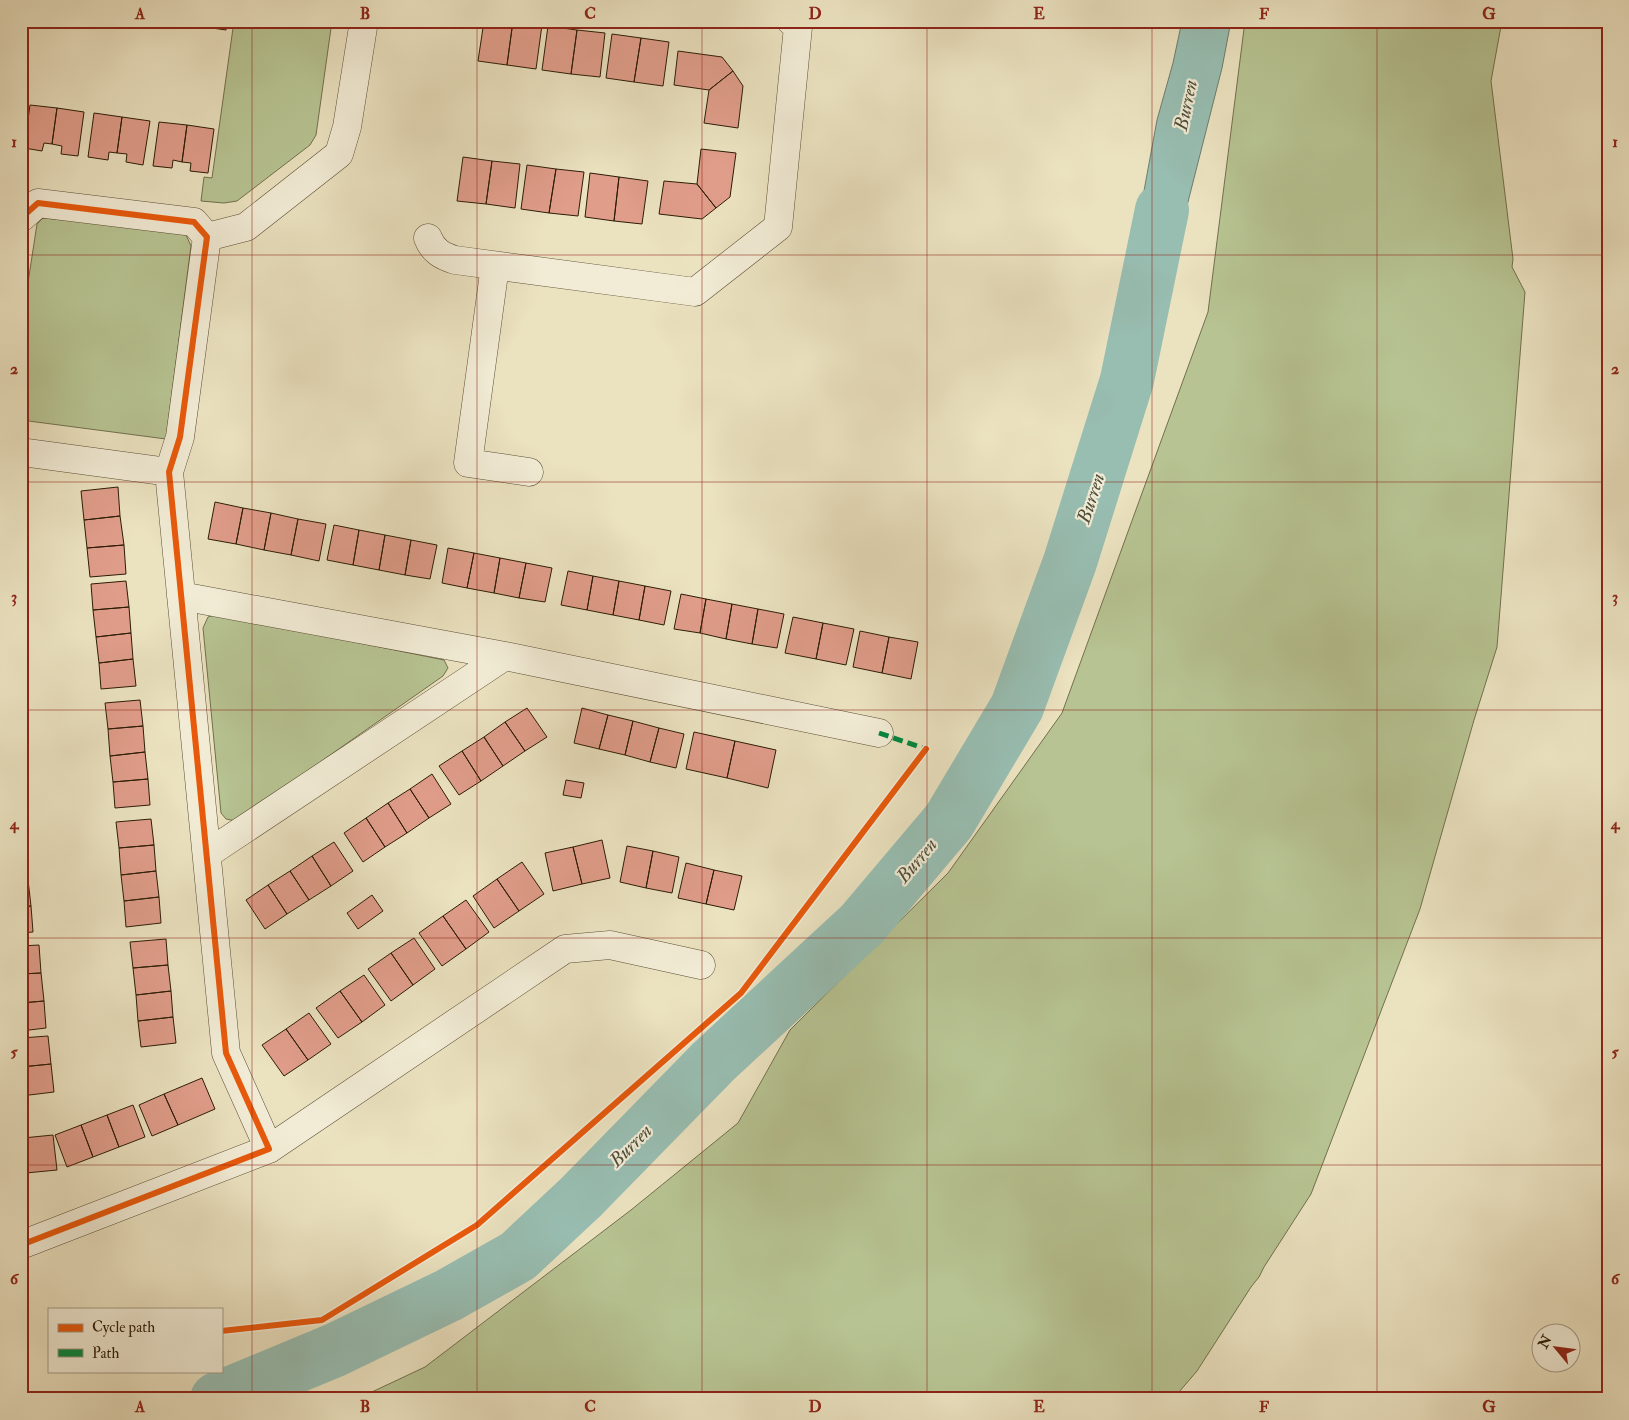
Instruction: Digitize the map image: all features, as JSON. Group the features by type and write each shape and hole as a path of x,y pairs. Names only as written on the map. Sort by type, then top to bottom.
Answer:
{"street":[{"path":"207,237 246,227 340,154 347,127 364,21"},
{"path":"428,238 432,247 447,258 695,292 778,228 798,27 791,21"},
{"path":"21,218 38,203 194,222 207,237 180,437 169,472 226,1053 269,1150"},
{"path":"495,266 468,463 529,472"},
{"path":"21,452 169,472"},
{"path":"181,596 505,656 879,733"},
{"path":"207,854 505,656"},
{"path":"21,1245 269,1150 565,949 610,945 701,965"}],"green space":[{"path":"234,21 332,21 316,135 310,145 237,201 224,203 201,201 204,177 212,178"},
{"path":"1245,21 1500,21 1501,26 1491,81 1513,259 1512,267 1525,292 1497,647 1420,909 1311,1194 1259,1277 1197,1371 1173,1399 357,1399 425,1367 631,1210 738,1123 790,1030 948,873 1062,713 1208,312"},
{"path":"43,218 176,229 186,235 191,246 166,439 21,420 21,328 37,224"},
{"path":"217,614 444,660 448,668 443,676 236,821 226,819 221,813 203,628 208,617"}],"water":[{"path":"1182,21 1231,21 1222,68 1173,261 1163,285 1128,278 1157,120 1173,63"}],"building":[{"path":"171,21 199,21 198,26 171,23"},
{"path":"199,21 228,21 226,30 198,26"},
{"path":"484,21 513,21 507,65 478,61"},
{"path":"513,21 542,25 536,69 507,65"},
{"path":"548,26 577,30 571,74 542,70"},
{"path":"577,30 605,33 600,77 571,74"},
{"path":"612,34 641,38 634,82 606,78"},
{"path":"641,38 669,42 663,86 634,82"},
{"path":"678,51 722,57 733,71 709,90 674,85"},
{"path":"733,71 743,86 738,128 704,123 709,90"},
{"path":"30,105 57,108 52,144 44,143 42,151 24,148"},
{"path":"57,108 84,112 78,156 61,154 62,146 52,144"},
{"path":"94,113 122,117 117,153 109,152 108,160 88,157"},
{"path":"122,117 150,121 143,165 126,162 127,154 117,153"},
{"path":"159,122 187,125 182,162 173,160 172,168 153,166"},
{"path":"187,125 214,129 208,173 190,171 191,163 182,162"},
{"path":"701,149 736,153 730,197 716,208 697,184"},
{"path":"463,157 492,161 486,204 457,201"},
{"path":"492,161 520,164 515,208 486,204"},
{"path":"527,165 556,169 549,213 521,209"},
{"path":"556,169 584,172 578,216 549,213"},
{"path":"590,173 619,177 614,221 585,217"},
{"path":"619,177 648,181 642,224 614,221"},
{"path":"664,181 697,184 716,208 702,219 659,214"},
{"path":"118,487 120,516 84,520 81,491"},
{"path":"215,502 243,508 236,544 208,539"},
{"path":"243,508 271,513 264,550 236,544"},
{"path":"271,513 298,519 291,555 264,550"},
{"path":"120,516 124,545 87,548 84,520"},
{"path":"298,519 326,524 319,561 291,555"},
{"path":"334,525 359,530 353,565 327,560"},
{"path":"359,530 385,535 379,570 353,565"},
{"path":"385,535 411,540 405,575 379,570"},
{"path":"411,540 437,545 430,579 405,575"},
{"path":"124,545 126,574 90,577 87,548"},
{"path":"448,548 474,553 467,588 442,583"},
{"path":"474,553 500,558 494,593 467,588"},
{"path":"500,558 526,563 519,598 494,593"},
{"path":"526,563 552,568 545,602 519,598"},
{"path":"568,571 593,576 587,610 561,605"},
{"path":"593,576 619,581 613,615 587,610"},
{"path":"126,581 129,607 93,610 91,584"},
{"path":"619,581 645,586 639,620 613,615"},
{"path":"645,586 671,591 664,625 639,620"},
{"path":"681,594 706,599 700,633 674,629"},
{"path":"706,599 732,604 726,639 700,633"},
{"path":"732,604 758,609 752,644 726,639"},
{"path":"129,607 131,633 96,637 93,610"},
{"path":"758,609 784,614 777,648 752,644"},
{"path":"793,617 823,623 816,659 785,653"},
{"path":"823,623 854,629 846,665 816,659"},
{"path":"860,631 889,637 882,673 853,667"},
{"path":"131,633 133,659 99,663 96,637"},
{"path":"889,637 918,642 911,679 882,673"},
{"path":"133,659 136,686 101,689 99,663"},
{"path":"140,700 143,726 108,729 105,703"},
{"path":"527,708 547,737 525,751 505,722"},
{"path":"582,708 608,715 599,749 574,743"},
{"path":"608,715 633,721 625,755 599,749"},
{"path":"633,721 659,728 650,762 625,755"},
{"path":"505,722 525,751 503,766 484,737"},
{"path":"143,726 145,752 110,756 108,729"},
{"path":"659,728 684,734 676,768 650,762"},
{"path":"694,732 735,741 727,778 686,769"},
{"path":"484,737 503,766 481,781 462,751"},
{"path":"735,741 776,750 768,788 727,778"},
{"path":"462,751 481,781 459,795 439,766"},
{"path":"145,752 148,779 113,782 110,756"},
{"path":"432,774 451,804 429,818 410,789"},
{"path":"148,779 150,805 115,808 113,782"},
{"path":"566,780 584,783 581,798 563,795"},
{"path":"410,789 429,818 407,833 388,803"},
{"path":"388,803 407,833 385,847 366,818"},
{"path":"366,818 385,847 363,862 344,833"},
{"path":"151,819 154,845 119,848 116,822"},
{"path":"21,827 23,827 25,853 21,854"},
{"path":"602,840 610,878 582,884 573,847"},
{"path":"334,842 353,871 331,886 312,856"},
{"path":"154,845 156,871 121,875 119,848"},
{"path":"627,846 653,851 646,888 620,882"},
{"path":"573,847 582,884 553,891 545,853"},
{"path":"653,851 679,857 672,893 646,888"},
{"path":"25,853 28,880 21,880 21,854"},
{"path":"312,856 331,886 309,900 290,871"},
{"path":"522,862 544,894 519,911 497,879"},
{"path":"686,863 714,870 706,904 678,898"},
{"path":"714,870 742,876 734,910 706,904"},
{"path":"156,871 159,897 124,901 121,875"},
{"path":"290,871 309,900 287,914 268,885"},
{"path":"497,879 519,911 494,928 473,896"},
{"path":"21,880 28,880 31,906 21,907"},
{"path":"268,885 287,914 265,929 246,900"},
{"path":"372,895 383,911 358,929 347,913"},
{"path":"159,897 161,923 126,927 124,901"},
{"path":"466,900 489,932 466,949 443,916"},
{"path":"31,906 33,932 21,933 21,907"},
{"path":"443,916 466,949 442,966 419,933"},
{"path":"414,938 435,969 413,985 391,953"},
{"path":"166,939 168,965 133,968 130,942"},
{"path":"39,945 41,973 21,974 21,946"},
{"path":"391,953 413,985 391,1001 368,969"},
{"path":"168,965 171,991 136,995 133,968"},
{"path":"41,973 44,1001 21,1003 21,974"},
{"path":"364,975 385,1005 362,1022 340,991"},
{"path":"171,991 173,1017 138,1021 136,995"},
{"path":"340,991 362,1022 338,1038 316,1008"},
{"path":"44,1001 46,1028 21,1031 21,1003"},
{"path":"309,1013 331,1044 308,1060 286,1029"},
{"path":"173,1017 176,1043 141,1047 138,1021"},
{"path":"286,1029 308,1060 284,1076 262,1045"},
{"path":"48,1036 51,1064 21,1067 21,1038"},
{"path":"51,1064 54,1092 21,1096 21,1067"},
{"path":"202,1078 215,1109 178,1125 164,1094"},
{"path":"164,1094 178,1125 152,1136 139,1105"},
{"path":"133,1105 145,1137 119,1147 107,1115"},
{"path":"107,1115 119,1147 93,1157 81,1125"},
{"path":"81,1125 93,1157 67,1167 55,1135"},
{"path":"53,1135 57,1170 26,1173 23,1138"},
{"path":"23,1138 26,1173 21,1173 21,1139"}],"waterway":[{"name":"Burren","path":"217,1399 335,1350 449,1295 518,1256 581,1197 713,1062 862,924 949,821 1017,707 1070,562 1127,380 1162,210"}],"marked path":[{"path":"879,733 926,749"}],"cycle path":[{"path":"21,218 38,203 194,222 207,237 180,437 169,472 226,1053 269,1149 21,1245"},
{"path":"222,1331 322,1320 477,1225 741,993 926,749"}]}
